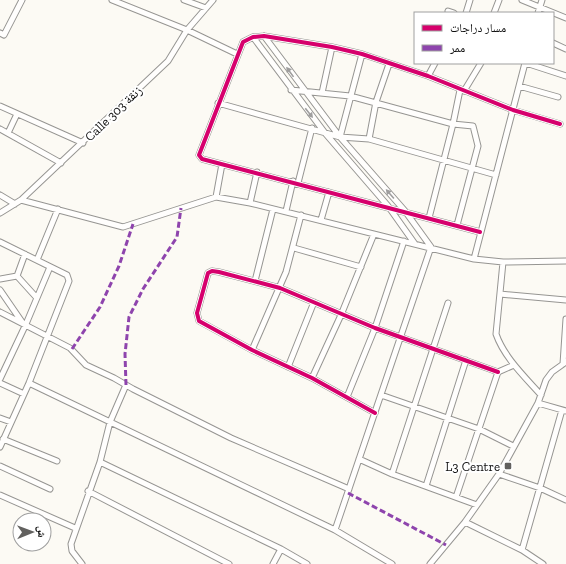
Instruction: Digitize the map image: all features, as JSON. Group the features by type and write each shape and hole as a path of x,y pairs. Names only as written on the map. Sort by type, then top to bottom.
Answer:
{"street":[{"path":"0,33 4,35 20,0"},
{"path":"112,0 187,30 237,54"},
{"path":"184,0 206,8"},
{"name":"Calle 303 زنقة","path":"0,213 21,200 168,61 187,30 213,0"},
{"path":"466,12 470,0"},
{"path":"494,12 499,0"},
{"path":"522,0 539,10 542,0"},
{"path":"554,14 566,18"},
{"path":"264,36 340,137 406,211 431,247"},
{"path":"480,232 388,206 328,192 202,158 199,155 237,54 243,42 253,37 264,36 332,47 362,54 428,76 513,110 560,124"},
{"path":"253,37 291,90 325,133 388,206 415,244"},
{"path":"554,43 566,49"},
{"path":"322,93 332,47"},
{"path":"340,137 362,54"},
{"path":"369,139 376,102 389,64"},
{"path":"428,76 434,64"},
{"path":"429,218 462,90 480,64"},
{"path":"474,259 526,64"},
{"path":"529,64 566,76"},
{"path":"519,86 558,97"},
{"path":"291,90 304,90 350,96 453,124 471,124 474,127 474,133 478,146 457,226"},
{"path":"218,103 340,137 369,139 496,175"},
{"path":"0,106 83,143"},
{"path":"8,133 18,114"},
{"path":"286,212 312,128"},
{"path":"0,129 61,163"},
{"path":"216,197 222,164"},
{"path":"250,203 257,172"},
{"path":"321,220 328,192"},
{"path":"0,195 15,204"},
{"path":"21,200 123,227 216,197 301,215 474,259 503,262 566,261"},
{"path":"37,260 58,209"},
{"path":"255,281 273,209"},
{"path":"252,350 280,288 294,248 301,215"},
{"path":"312,378 342,315 374,234"},
{"path":"347,397 374,328 404,241"},
{"path":"0,242 67,275 70,281 24,394 0,447"},
{"path":"335,530 431,247"},
{"path":"294,248 362,267"},
{"path":"17,276 25,254"},
{"path":"503,262 496,334 498,340 514,365 541,395"},
{"path":"0,379 50,267"},
{"path":"375,413 312,378 252,350 202,323 197,318 197,313 206,279 212,271 280,288 374,328 498,372 514,365"},
{"path":"0,279 17,276"},
{"path":"17,276 36,297"},
{"path":"0,290 25,324"},
{"path":"500,294 566,300"},
{"path":"288,367 314,302"},
{"path":"392,474 448,303"},
{"path":"0,312 48,335 72,349 86,365 231,438 349,489"},
{"path":"430,564 465,522 500,474 513,446 538,403 546,380 564,363 566,319"},
{"path":"426,486 466,360"},
{"path":"456,497 498,372"},
{"path":"0,383 24,394"},
{"path":"28,383 335,530 392,564"},
{"path":"82,564 72,551 71,544 88,491 100,462 110,422 126,385"},
{"path":"381,395 479,429 513,446"},
{"path":"522,550 564,411 538,403"},
{"path":"0,418 11,422"},
{"path":"4,439 57,461"},
{"path":"359,458 392,474 477,505"},
{"path":"100,462 281,549 307,564"},
{"path":"0,466 50,489"},
{"path":"500,474 540,488 566,500"},
{"path":"88,491 229,564"},
{"path":"0,495 75,528"},
{"path":"465,522 522,550 543,564"},
{"path":"272,564 281,549"}],"marked path":[{"path":"126,385 125,354 129,317 143,289 177,237 181,208"},
{"path":"72,349 100,307 119,266 133,224"},
{"path":"348,493 446,545"}],"cycle path":[{"path":"480,232 202,159 199,155 243,42 253,37 264,36 332,47 362,54 428,76 513,110 560,124"},
{"path":"375,413 312,378 252,350 199,321 197,313 208,273 212,271 219,272 280,288 375,328 498,372"}],"place":[{"name":"L3 Centre","path":"508,466"}]}
